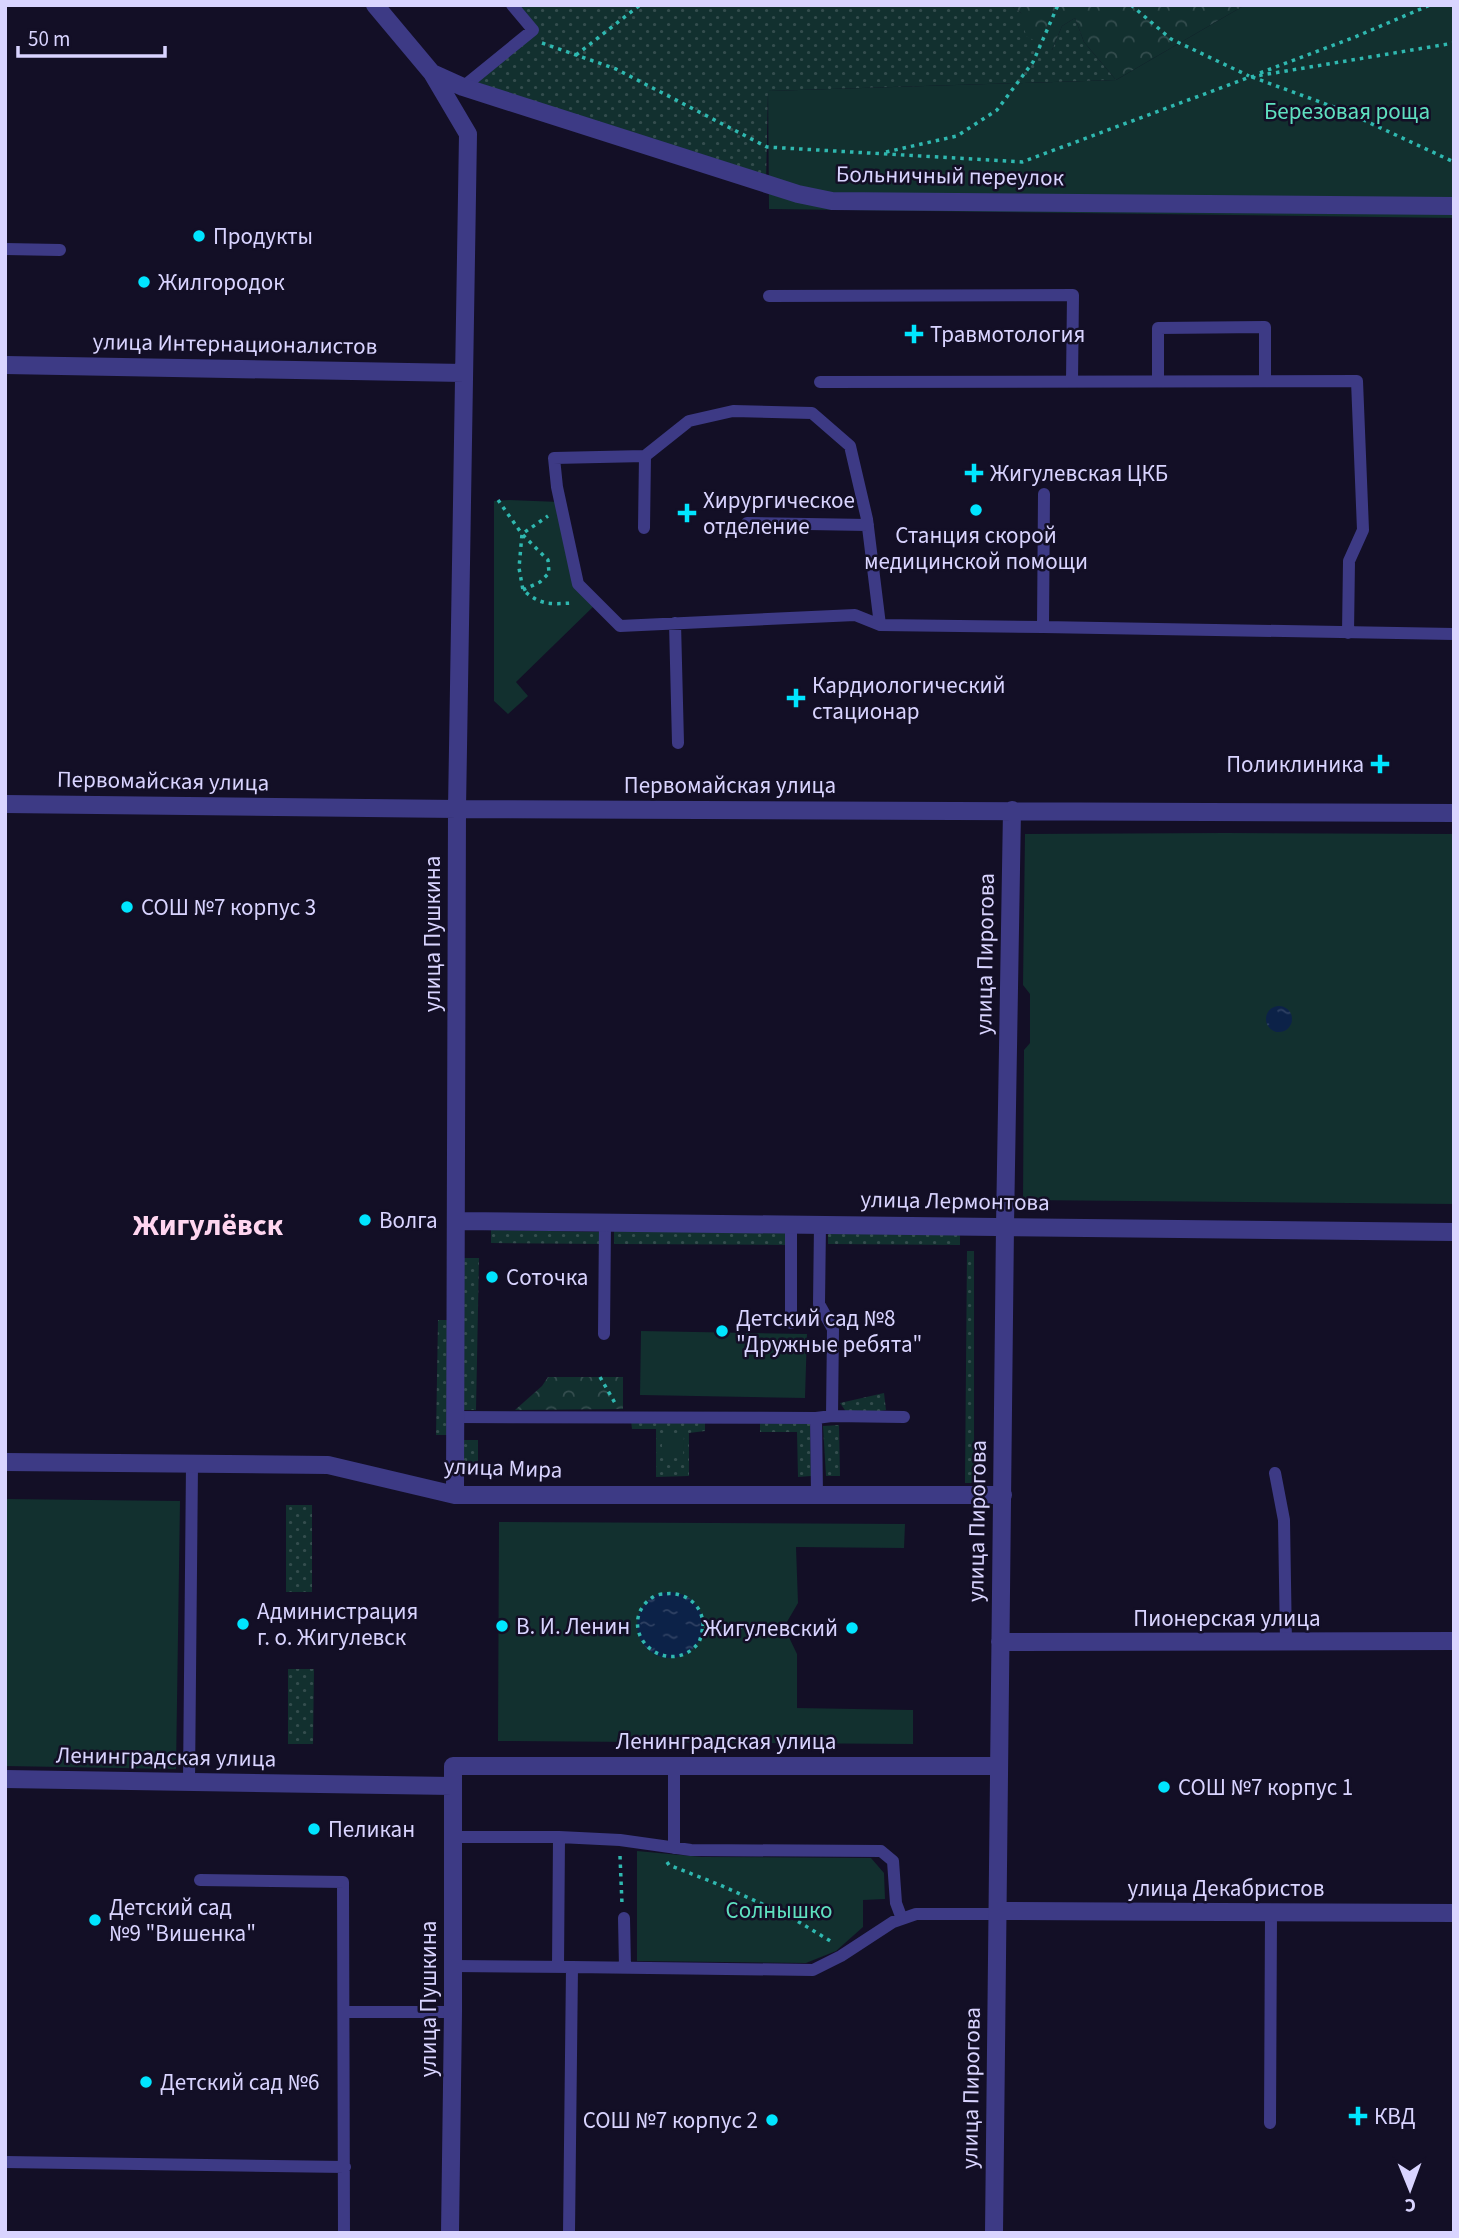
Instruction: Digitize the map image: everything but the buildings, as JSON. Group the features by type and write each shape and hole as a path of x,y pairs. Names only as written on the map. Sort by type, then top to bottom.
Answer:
{"street":[{"path":"375,5 432,72"},
{"name":"Больничный переулок","path":"432,72 463,87 798,194 832,201 1454,206"},
{"name":"улица Пушкина","path":"432,72 468,134 457,809 455,1495"},
{"name":"улица Интернационалистов","path":"5,365 464,373"},
{"name":"Первомайская улица","path":"5,804 457,809 1454,813"},
{"name":"улица Пирогова","path":"993,2233 1012,810"},
{"name":"улица Лермонтова","path":"457,1221 1454,1232"},
{"name":"улица Мира","path":"5,1462 328,1465 455,1495 1003,1495"},
{"name":"Пионерская улица","path":"1000,1642 1454,1641"},
{"name":"улица Пушкина","path":"450,2233 453,1766"},
{"name":"Ленинградская улица","path":"453,1766 999,1766"},
{"name":"Ленинградская улица","path":"5,1780 452,1786"},
{"name":"улица Декабристов","path":"998,1913 1454,1913"}],"lane":[{"path":"463,87 533,30 512,5"},
{"path":"5,249 60,250"},
{"path":"769,296 1073,295 1072,381"},
{"path":"1158,380 1158,328 1265,327 1265,381"},
{"path":"820,382 1357,382 1363,530 1349,561 1348,633"},
{"path":"880,625 868,525 850,446 811,413 733,411 689,421 645,456 554,458 561,508 578,584 620,626 855,615 880,625 1454,634"},
{"path":"644,528 645,456"},
{"path":"1043,627 1044,494"},
{"path":"747,523 868,525"},
{"path":"675,623 678,743"},
{"path":"604,1335 605,1223"},
{"path":"791,1224 791,1323"},
{"path":"820,1224 819,1304 833,1329 832,1416"},
{"path":"456,1417 904,1418"},
{"path":"816,1418 817,1495"},
{"path":"189,1782 192,1464"},
{"path":"1275,1474 1284,1520 1286,1643"},
{"path":"667,1848 674,1766"},
{"path":"452,1837 620,1840 667,1848 744,1852 881,1851 893,1861 896,1903 901,1919"},
{"path":"558,1967 559,1837"},
{"path":"200,1880 343,1882 344,2233"},
{"path":"453,1966 813,1970 849,1951 893,1922 916,1914 998,1913"},
{"path":"1270,2123 1271,1914"},
{"path":"624,1918 625,1968"},
{"path":"569,2233 572,1967"},
{"path":"344,2012 453,2012"},
{"path":"5,2162 345,2167"}],"path":[{"path":"576,55 640,5"},
{"path":"882,153 957,136 997,110 1033,62 1059,5"},
{"path":"1131,5 1171,39 1250,77 1342,110 1454,162"},
{"path":"524,37 616,69 766,147 1022,162 1355,37 1430,5"},
{"path":"1250,77 1454,43"},
{"path":"498,500 522,534 548,560 549,573 540,582 523,590"},
{"path":"522,534 561,508"},
{"path":"522,534 519,568 523,590 545,604 597,603"},
{"path":"600,1377 625,1418"},
{"path":"675,1592 694,1602 703,1626 699,1642 682,1656 660,1657 643,1644 637,1628 640,1612 654,1596 675,1592"},
{"path":"703,1626 781,1628"},
{"path":"620,1840 624,1918"},
{"path":"667,1848 669,1865 789,1916 849,1951"}],"green space":[{"path":"518,5 1010,5 1021,13 1052,50 1062,26 1075,18 1084,42 1116,80 768,91 766,184 463,87 533,30"},
{"path":"1010,5 1245,5 1116,80 1084,42 1075,18 1062,26 1052,50 1026,36 1021,13"},
{"name":"Березовая роща","path":"1245,5 1454,5 1454,218 769,209 768,91 1116,80"},
{"path":"494,501 560,502 578,584 597,603 516,682 528,696 508,714 494,701"},
{"path":"1025,834 1454,834 1454,1204 1023,1200 1024,1050 1030,1043 1030,994 1023,985"},
{"path":"491,1230 602,1232 601,1244 491,1243"},
{"path":"614,1231 787,1233 787,1245 614,1244"},
{"path":"828,1233 960,1234 960,1245 828,1244"},
{"path":"967,1251 974,1251 974,1483 965,1483"},
{"path":"464,1258 479,1258 476,1410 461,1410"},
{"path":"438,1320 453,1320 451,1435 436,1435"},
{"path":"641,1331 807,1334 805,1398 640,1395"},
{"path":"548,1377 623,1377 623,1409 515,1410 542,1386"},
{"path":"884,1393 886,1410 849,1416 840,1403"},
{"path":"631,1421 705,1422 705,1431 689,1433 689,1476 656,1477 656,1429 632,1429"},
{"path":"760,1422 810,1423 811,1476 798,1477 797,1432 760,1432"},
{"path":"839,1425 840,1476 826,1476 823,1426"},
{"path":"662,1433 684,1433 683,1457 662,1457"},
{"path":"458,1440 478,1440 478,1475 458,1475"},
{"path":"5,1499 180,1501 176,1769 5,1766"},
{"path":"286,1505 312,1505 312,1592 286,1592"},
{"path":"499,1522 905,1524 904,1548 796,1547 798,1603 784,1627 797,1654 797,1708 913,1710 913,1744 498,1741"},
{"path":"288,1669 314,1669 313,1744 288,1744"},
{"name":"Солнышко","path":"637,1851 702,1857 871,1858 884,1873 885,1899 863,1900 863,1927 836,1951 806,1963 637,1961"}],"water":[{"path":"1279,1006 1288,1010 1292,1019 1288,1028 1279,1032 1270,1028 1266,1019 1270,1010"},
{"path":"670,1592 683,1595 693,1602 700,1612 703,1625 700,1638 693,1648 683,1655 670,1658 657,1655 647,1648 640,1638 637,1625 640,1612 647,1602 657,1595"}],"place":[{"name":"Продукты","path":"199,236"},
{"name":"Жилгородок","path":"144,282"},
{"name":"Травмотология","path":"914,334"},
{"name":"Жигулевская ЦКБ","path":"974,473"},
{"name":"Станция скорой медицинской помощи","path":"976,510"},
{"name":"Хирургическое отделение","path":"687,513"},
{"name":"Кардиологический стационар","path":"796,698"},
{"name":"Поликлиника","path":"1380,764"},
{"name":"СОШ №7 корпус 3","path":"127,907"},
{"name":"Волга","path":"365,1220"},
{"name":"Соточка","path":"492,1277"},
{"name":"Детский сад №8 \"Дружные ребята\"","path":"722,1331"},
{"name":"Администрация г. о. Жигулевск","path":"243,1624"},
{"name":"В. И. Ленин","path":"502,1626"},
{"name":"Жигулевский","path":"852,1628"},
{"name":"СОШ №7 корпус 1","path":"1164,1787"},
{"name":"Пеликан","path":"314,1829"},
{"name":"Детский сад №9 \"Вишенка\"","path":"95,1920"},
{"name":"Детский сад №6","path":"146,2082"},
{"name":"КВД","path":"1358,2116"},
{"name":"СОШ №7 корпус 2","path":"772,2120"}],"district":[{"name":"Жигулёвск","path":"208,1225"}]}
